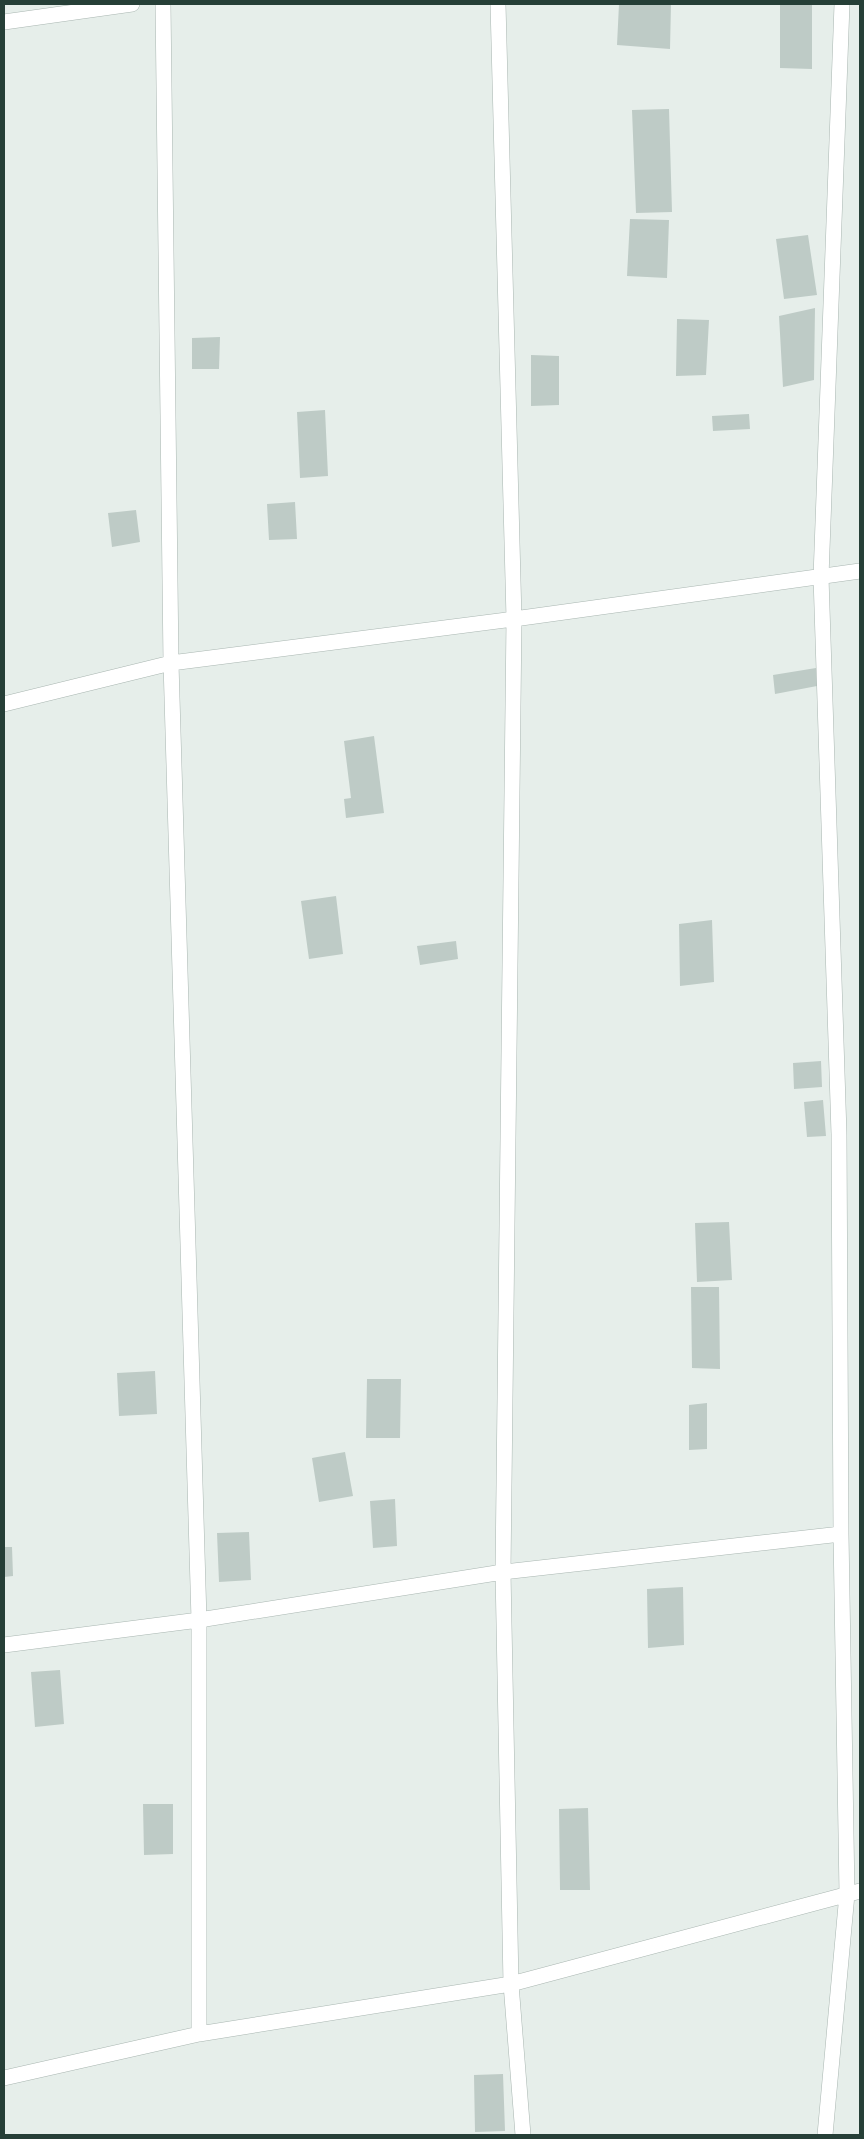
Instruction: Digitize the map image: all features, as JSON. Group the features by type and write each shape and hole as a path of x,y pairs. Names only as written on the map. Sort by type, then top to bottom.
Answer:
{"street":[{"path":"4,22 132,4"},
{"path":"163,4 171,663 199,1620 199,2034"},
{"path":"498,4 514,619 503,1572 511,1984 523,2135"},
{"path":"824,2135 854,1892 841,1534 839,1134 822,577 842,4"},
{"path":"4,704 171,663 514,619 860,571"},
{"path":"4,1645 199,1620 503,1572 841,1534"},
{"path":"4,2078 199,2034 511,1984 854,1892"}],"building":[{"path":"619,4 671,4 670,49 617,45"},
{"path":"780,4 812,4 812,69 780,68"},
{"path":"669,109 672,212 636,213 632,110"},
{"path":"630,219 669,220 667,278 627,276"},
{"path":"808,235 817,295 784,299 776,239"},
{"path":"815,308 814,380 783,387 779,316"},
{"path":"677,319 709,320 706,375 676,376"},
{"path":"220,337 219,369 192,369 192,338"},
{"path":"531,355 559,356 559,405 531,406"},
{"path":"325,410 328,476 300,478 297,412"},
{"path":"749,414 750,429 713,431 712,416"},
{"path":"295,502 297,539 269,540 267,504"},
{"path":"136,510 140,542 112,547 108,513"},
{"path":"816,668 817,686 775,694 773,675"},
{"path":"374,736 384,813 346,818 344,799 351,798 344,741"},
{"path":"336,896 343,954 309,959 301,901"},
{"path":"712,920 714,982 680,986 679,924"},
{"path":"456,941 458,959 420,965 417,946"},
{"path":"821,1061 822,1087 794,1089 793,1063"},
{"path":"823,1100 826,1136 807,1137 804,1102"},
{"path":"729,1222 732,1280 697,1282 695,1223"},
{"path":"691,1287 719,1287 720,1369 692,1368"},
{"path":"155,1371 157,1414 119,1416 117,1373"},
{"path":"367,1379 401,1379 400,1438 366,1438"},
{"path":"707,1403 707,1449 689,1450 689,1405"},
{"path":"345,1452 353,1496 319,1502 312,1458"},
{"path":"395,1499 397,1546 373,1548 370,1501"},
{"path":"249,1532 251,1580 219,1582 217,1533"},
{"path":"4,1547 12,1547 13,1576 4,1577"},
{"path":"683,1587 684,1645 648,1648 647,1589"},
{"path":"60,1670 64,1724 35,1727 31,1672"},
{"path":"143,1804 173,1804 173,1854 144,1855"},
{"path":"588,1808 590,1890 560,1890 559,1809"},
{"path":"503,2074 505,2131 475,2132 474,2075"}]}
